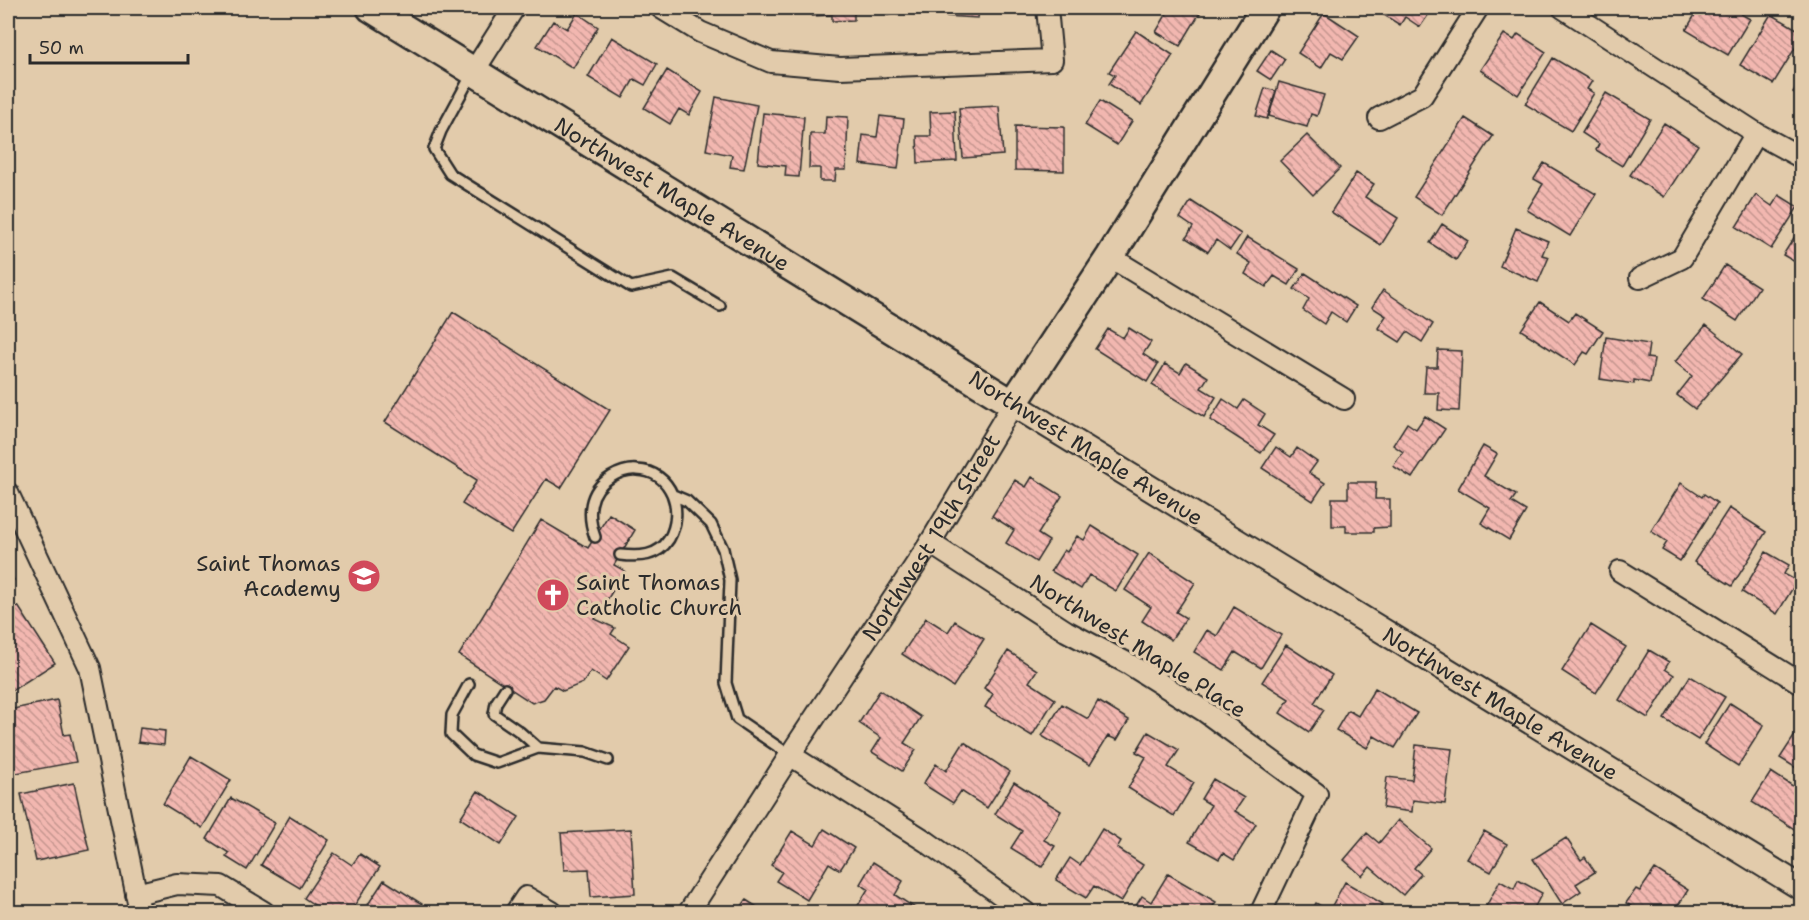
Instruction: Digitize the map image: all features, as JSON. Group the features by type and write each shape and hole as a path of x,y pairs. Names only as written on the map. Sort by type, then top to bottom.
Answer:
{"main road":[{"name":"Northwest Maple Avenue","path":"371,8 1013,404"},
{"name":"Northwest 19th Street","path":"1013,404 1110,257 1265,8"}],"street":[{"path":"474,71 514,8"},
{"path":"661,8 700,32 771,62 840,68 1052,60 1047,8"},
{"path":"1379,118 1422,96 1478,8"},
{"path":"1563,8 1756,133 1802,158"},
{"path":"1640,278 1682,258 1756,133"},
{"path":"1110,257 1344,399"},
{"name":"Northwest 19th Street","path":"689,912 790,754 930,543 1013,404"},
{"name":"Northwest Maple Avenue","path":"1013,404 1802,888"},
{"path":"8,493 90,668 138,903 177,884 221,886 264,912"},
{"name":"Northwest Maple Place","path":"930,543 1066,631 1129,664 1204,711 1317,794 1261,912"},
{"path":"1620,571 1802,684"},
{"path":"790,754 927,842 1025,912"},
{"path":"521,905 552,912"}],"lane":[{"path":"474,71 441,131 434,149 450,174 631,287 673,278 720,306"},
{"path":"595,537 590,525 589,509 593,494 602,482 619,472 637,470 652,473 664,482 673,495 677,510 674,530 666,543 654,552 640,557 620,555"},
{"path":"673,495 687,501 711,524 723,549 730,580 726,683 737,719 790,754"},
{"path":"469,684 452,715 451,734 473,755 497,763 538,748 585,752 608,760"},
{"path":"505,689 496,703 494,714 538,748"}],"building":[{"path":"765,8 781,8 779,13"},
{"path":"812,8 854,8 854,20 832,21 832,15 812,16"},
{"path":"886,8 911,8 912,12 887,15"},
{"path":"945,8 979,8 978,18 944,16"},
{"path":"1170,8 1203,8 1180,46 1156,32"},
{"path":"1385,8 1433,8 1420,27 1405,17 1400,25 1381,13"},
{"path":"1699,8 1731,8 1750,19 1728,55 1686,30"},
{"path":"577,13 598,27 573,68 537,46 553,21 567,29"},
{"path":"1324,13 1359,36 1343,59 1331,52 1321,68 1298,53"},
{"path":"1771,14 1802,32 1802,37 1773,84 1740,65"},
{"path":"1136,31 1173,55 1141,105 1109,84 1115,75 1109,72"},
{"path":"1504,34 1514,40 1518,34 1546,52 1518,95 1480,70"},
{"path":"612,37 657,64 645,85 634,79 623,98 588,77"},
{"path":"1271,50 1285,59 1271,80 1257,71"},
{"path":"1553,58 1592,81 1587,89 1594,93 1571,131 1525,104"},
{"path":"667,70 702,92 689,115 679,109 670,124 644,108"},
{"path":"1802,78 1802,98 1793,92"},
{"path":"1279,82 1324,95 1317,116 1311,114 1307,127 1269,116"},
{"path":"1265,88 1276,91 1267,119 1256,116"},
{"path":"1606,93 1650,119 1622,166 1596,150 1599,144 1582,133"},
{"path":"716,97 757,105 744,169 730,167 732,155 706,150"},
{"path":"1100,101 1132,121 1117,145 1085,125"},
{"path":"999,106 1003,155 963,158 959,108"},
{"path":"955,111 957,161 918,163 917,136 931,136 930,112"},
{"path":"763,113 804,117 799,177 785,176 786,166 758,163"},
{"path":"826,116 848,117 846,170 836,170 835,181 820,181 820,168 809,168 810,134 825,134"},
{"path":"880,116 904,119 898,169 860,164 863,135 877,137"},
{"path":"1465,118 1493,136 1442,215 1414,197"},
{"path":"1664,123 1698,145 1664,197 1630,175"},
{"path":"1015,126 1064,127 1064,171 1015,170"},
{"path":"1307,135 1340,168 1313,195 1280,161"},
{"path":"1544,163 1596,194 1570,236 1527,210 1543,184 1534,179"},
{"path":"1356,173 1374,184 1365,197 1398,218 1381,245 1331,212"},
{"path":"1756,195 1772,206 1779,195 1798,207 1771,249 1736,227"},
{"path":"1191,201 1241,234 1230,250 1216,240 1208,252 1186,238 1193,227 1180,218"},
{"path":"1442,224 1468,241 1456,260 1430,243"},
{"path":"1802,225 1802,266 1783,255"},
{"path":"1516,228 1548,241 1542,255 1549,257 1538,282 1500,266"},
{"path":"1247,237 1299,269 1289,285 1274,276 1266,287 1245,274 1251,263 1237,254"},
{"path":"1725,265 1759,287 1737,321 1703,299"},
{"path":"1305,273 1356,306 1346,322 1331,312 1324,324 1303,310 1309,299 1294,289"},
{"path":"1383,290 1433,324 1422,342 1407,332 1400,342 1378,328 1386,316 1372,307"},
{"path":"1540,302 1569,321 1575,313 1603,331 1588,354 1584,352 1575,365 1521,330"},
{"path":"453,312 610,410 561,488 546,479 511,534 462,504 477,480 385,422"},
{"path":"1706,325 1742,354 1695,409 1677,395 1692,376 1675,362"},
{"path":"1129,328 1151,342 1143,354 1158,364 1147,382 1095,349 1108,329 1123,338"},
{"path":"1606,337 1649,344 1647,358 1654,359 1650,383 1634,380 1634,384 1600,379"},
{"path":"1438,350 1462,351 1459,411 1438,410 1439,393 1424,393 1426,367 1437,367"},
{"path":"1186,363 1208,377 1201,388 1216,397 1204,417 1152,385 1165,364 1180,373"},
{"path":"1223,399 1238,409 1244,400 1265,414 1258,425 1274,435 1261,453 1210,420"},
{"path":"1425,416 1445,429 1412,478 1393,466 1403,452 1393,445 1407,423 1416,429"},
{"path":"1483,446 1497,454 1484,476 1516,495 1511,502 1526,511 1509,540 1481,523 1490,508 1458,489"},
{"path":"1276,447 1291,457 1297,448 1317,462 1309,473 1325,483 1313,501 1262,468"},
{"path":"1032,477 1062,496 1038,534 1049,541 1036,562 1006,543 1014,530 992,516 1015,480 1026,487"},
{"path":"1348,482 1376,482 1375,499 1390,499 1390,527 1374,528 1374,532 1346,532 1346,526 1332,526 1332,498 1348,498"},
{"path":"1681,483 1702,497 1704,494 1717,503 1680,561 1662,550 1667,542 1651,531"},
{"path":"1729,508 1766,532 1732,586 1694,562"},
{"name":"Saint Thomas Catholic Church","path":"609,514 635,530 614,565 625,571 595,619 615,628 611,634 629,646 606,681 591,671 583,683 563,691 554,686 544,699 532,703 459,655 541,520 588,548"},
{"path":"1092,526 1138,555 1116,591 1089,575 1081,589 1051,571 1064,550 1067,552 1077,536 1084,540"},
{"path":"1766,552 1789,565 1784,574 1797,581 1777,614 1742,592"},
{"path":"1149,553 1195,583 1176,612 1186,618 1171,640 1142,621 1151,607 1125,590"},
{"path":"8,568 14,580 8,584"},
{"path":"18,606 55,663 10,692 8,688 8,613"},
{"path":"1234,607 1281,635 1261,668 1235,652 1224,670 1194,652 1207,630 1217,636"},
{"path":"926,618 948,632 955,621 984,639 953,687 902,654"},
{"path":"1591,625 1626,647 1596,693 1562,671"},
{"path":"1286,645 1332,675 1314,703 1324,710 1309,732 1280,713 1289,699 1262,682"},
{"path":"1649,650 1669,662 1665,669 1674,675 1648,718 1619,700"},
{"path":"1008,651 1037,670 1029,682 1055,699 1032,736 985,707 993,694 984,688"},
{"path":"1690,676 1725,697 1698,740 1664,719"},
{"path":"1375,688 1417,713 1395,748 1374,736 1367,748 1336,730 1348,710 1358,716"},
{"path":"880,690 921,717 904,743 916,750 902,771 872,752 881,738 859,723"},
{"path":"57,700 64,735 70,734 76,762 11,774 8,759 8,710"},
{"path":"1098,701 1129,720 1117,740 1108,736 1090,765 1042,736 1062,704 1088,719"},
{"path":"1730,703 1764,725 1738,766 1704,744"},
{"path":"140,728 165,731 164,745 138,742"},
{"path":"1148,732 1179,750 1168,767 1194,783 1174,816 1128,788 1146,757 1136,752"},
{"path":"1795,735 1802,740 1802,780 1795,775 1798,769 1780,758"},
{"path":"964,742 1010,772 987,808 961,791 953,803 923,784 936,764 946,771"},
{"path":"1416,745 1452,749 1445,804 1413,800 1412,812 1383,808 1387,777 1412,780"},
{"path":"191,756 231,780 202,828 163,804"},
{"path":"1771,772 1802,792 1802,834 1752,802"},
{"path":"1213,779 1244,798 1235,811 1256,824 1234,860 1223,853 1219,859 1189,842 1211,805 1201,799"},
{"path":"1014,782 1061,811 1044,840 1055,846 1042,867 1011,848 1022,831 995,814"},
{"path":"74,783 89,850 36,861 21,794"},
{"path":"478,791 519,817 501,845 460,818"},
{"path":"231,798 275,823 247,870 226,857 229,853 207,839"},
{"path":"290,816 329,840 300,888 261,865"},
{"path":"1398,820 1431,848 1414,868 1421,874 1403,895 1370,867 1362,876 1344,860 1367,833 1379,843"},
{"path":"631,829 635,894 591,897 589,869 564,870 561,833"},
{"path":"824,829 854,848 840,870 829,863 807,900 776,881 782,872 771,865 792,831 815,845"},
{"path":"1102,829 1121,841 1117,848 1143,865 1121,902 1094,886 1086,898 1056,880 1070,858 1080,865"},
{"path":"1484,831 1507,844 1491,872 1467,859"},
{"path":"1566,838 1581,860 1585,857 1595,872 1576,884 1581,891 1562,904 1533,859"},
{"path":"334,853 352,865 360,854 380,867 350,912 325,912 304,898"},
{"path":"873,862 903,881 895,895 915,908 913,912 854,912 868,889 860,884"},
{"path":"1655,869 1688,890 1674,912 1640,912 1626,903 1636,889 1640,891"},
{"path":"1168,874 1216,902 1209,912 1132,912 1142,896 1151,902"},
{"path":"384,880 422,904 417,912 363,912"},
{"path":"1518,880 1542,893 1532,912 1483,912 1500,881 1514,889"},
{"path":"1345,882 1383,904 1378,912 1311,912 1316,903 1329,911"},
{"path":"746,900 765,912 738,912"}],"place":[{"name":"Saint Thomas Academy","path":"364,576"},
{"name":"Saint Thomas Catholic Church","path":"553,595"}]}
